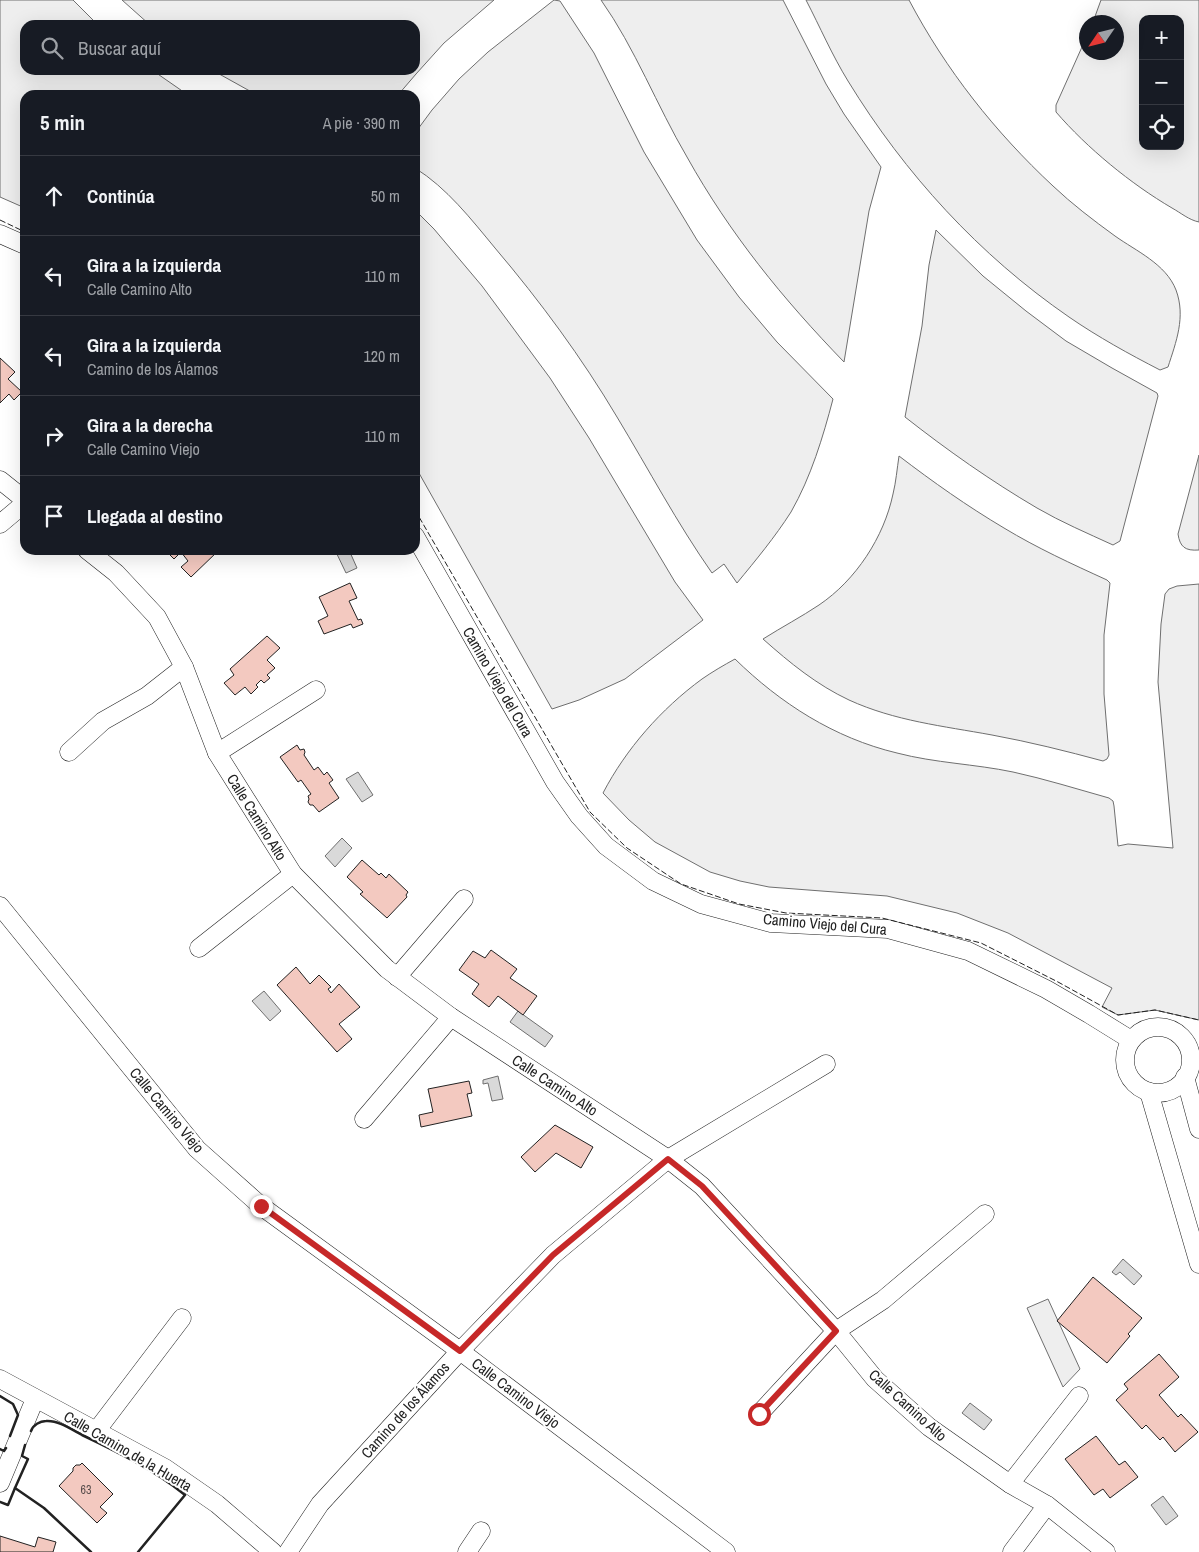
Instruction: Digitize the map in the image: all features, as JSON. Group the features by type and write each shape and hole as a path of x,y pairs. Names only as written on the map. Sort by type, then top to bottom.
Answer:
{"street":[{"path":"0,234 20,243"},
{"path":"0,480 20,497"},
{"path":"0,524 20,506"},
{"name":"Camino Viejo del Cura","path":"420,545 555,782 578,816 606,846 653,880 702,904 771,923 888,929 968,951 1046,989 1131,1040"},
{"name":"Calle Camino Alto","path":"93,555 116,573 157,617 184,667 218,753 293,874 387,969 451,1017 668,1159 702,1186 836,1331 875,1379 929,1428 1010,1484 1047,1505 1106,1552"},
{"path":"69,752 103,721 147,696 184,667"},
{"path":"218,753 316,690"},
{"path":"198,948 293,874"},
{"path":"397,977 464,899"},
{"name":"Calle Camino Viejo","path":"0,906 197,1149 261,1206 460,1351 726,1552"},
{"path":"364,1119 451,1017"},
{"path":"1152,1027 1164,1027 1176,1032 1194,1053 1185,1077 1176,1087 1163,1092 1149,1092 1138,1086 1129,1076 1125,1064 1125,1052 1131,1040 1140,1032 1152,1027"},
{"name":"Camino de los Álamos","path":"288,1552 320,1504 460,1351 553,1255 668,1159 826,1064"},
{"path":"1185,1077 1199,1129"},
{"path":"1149,1092 1198,1258"},
{"path":"759,1414 836,1331 884,1300 985,1214"},
{"path":"97,1430 182,1318"},
{"name":"Calle Camino de la Huerta","path":"0,1379 165,1468 217,1504 273,1552"},
{"path":"1010,1484 1079,1396"},
{"path":"0,1482 35,1399"},
{"path":"1012,1552 1047,1505"},
{"path":"467,1552 481,1531"}],"shaded area":[{"path":"0,0 73,0 93,20 20,20 20,75 159,75 181,90 20,90 20,206 0,197"},
{"path":"122,0 494,0 444,43 420,70 420,20 144,20"},
{"path":"554,0 560,1 594,53 644,152 697,240 739,297 777,342 833,399 816,457 798,499 778,530 737,583 724,564 712,573 675,516 590,373 528,288 458,205 438,185 420,171 420,126 459,79 488,52"},
{"path":"601,0 783,0 826,84 844,114 881,167 869,211 844,362 779,290 721,213 687,157 625,38"},
{"path":"806,0 909,0 939,51 973,99 1011,144 1068,199 1115,236 1158,265 1171,281 1179,300 1180,320 1177,339 1168,367 1160,370 1114,345 1069,317 1005,267 946,211 919,180 870,115 842,71"},
{"path":"1101,0 1199,0 1199,222 1188,218 1125,177 1081,139 1056,112 1056,105 1079,54 1079,60 1124,60 1124,15 1096,15"},
{"path":"221,75 415,75 402,90 248,90"},
{"path":"420,215 482,286 550,378 589,438 675,582 703,620 625,679 579,700 552,709 420,475"},
{"path":"936,230 983,276 1066,341 1157,393 1158,396 1120,541 1113,545 1037,508 969,465 905,417 922,326 929,265"},
{"path":"1199,455 1199,550 1194,550 1187,549 1182,545 1178,534"},
{"path":"899,456 950,494 1004,528 1110,583 1104,635 1104,694 1109,755 1107,759 1103,761 992,735 919,722 866,707 837,694 815,680 763,639 819,605 845,583 856,570 883,526 893,494"},
{"path":"337,555 351,555 357,568 346,573"},
{"path":"1199,584 1199,1020 1155,1010 1118,1015 1102,1007 1112,988 1008,933 957,913 887,896 769,887 710,872 655,842 629,820 603,793 622,761 672,703 702,679 735,659 789,704 809,717 851,738 897,753 1013,772 1109,798 1113,801 1114,806 1118,846 1128,844 1173,848 1158,682 1161,624 1165,594 1169,589 1177,586"},
{"path":"358,772 373,795 362,802 346,779"},
{"path":"342,838 352,848 335,867 325,856"},
{"path":"264,991 281,1011 270,1021 252,1001"},
{"path":"518,1011 553,1036 545,1047 510,1022"},
{"path":"498,1076 503,1099 492,1101 488,1083 483,1084 483,1080"},
{"path":"1123,1259 1142,1276 1134,1285 1120,1272 1116,1275 1112,1272"},
{"path":"1048,1299 1080,1369 1063,1387 1027,1308"},
{"path":"970,1403 992,1420 984,1430 962,1413"},
{"path":"1163,1496 1178,1516 1166,1525 1151,1505"}],"building":[{"path":"0,358 15,372 8,379 20,390 20,394 14,400 9,394 0,403"},
{"path":"170,555 178,555 174,559"},
{"path":"183,555 214,555 191,577 181,567 188,561"},
{"path":"350,583 357,598 349,601 358,620 361,619 363,624 353,628 351,624 324,634 318,621 328,616 319,597"},
{"path":"267,636 280,648 267,660 275,668 267,675 270,678 264,683 261,680 256,685 258,687 251,694 245,687 235,695 224,683 234,675 230,669"},
{"path":"297,745 300,750 304,749 304,755 314,770 318,767 324,775 327,772 333,780 329,783 339,798 319,812 308,802 308,796 311,794 301,780 298,782 280,757"},
{"path":"362,860 379,875 381,873 386,878 389,874 408,892 407,897 387,918 360,894 363,892 347,877"},
{"path":"491,950 517,969 510,978 537,996 523,1015 498,996 489,1007 472,994 479,984 459,970 473,951 485,958"},
{"path":"296,967 310,984 319,975 331,987 328,989 331,993 339,984 360,1007 339,1024 352,1039 337,1052 277,985"},
{"path":"469,1081 472,1093 467,1094 472,1116 421,1127 419,1115 433,1112 428,1089"},
{"path":"555,1125 593,1147 581,1168 556,1153 535,1172 521,1157"},
{"path":"1093,1277 1142,1318 1128,1334 1130,1336 1107,1363 1057,1321"},
{"path":"1159,1354 1179,1377 1159,1395 1178,1417 1181,1414 1198,1432 1175,1452 1163,1437 1160,1440 1146,1425 1142,1429 1116,1400 1128,1389 1124,1384"},
{"path":"1096,1436 1119,1465 1125,1461 1138,1477 1110,1498 1103,1489 1094,1495 1065,1459"},
{"path":"82,1463 113,1494 100,1507 107,1513 97,1523 59,1486 76,1465"},
{"path":"0,1536 35,1547 38,1537 56,1542 53,1552 0,1552"}],"fence":[{"path":"0,220 20,230"},
{"path":"420,519 590,812 627,848 681,884 739,904 786,913 882,918 981,943 1118,1015 1155,1010 1199,1020"}],"wall":[{"path":"0,1396 13,1404 18,1415 10,1436"},
{"path":"31,1431 35,1425 41,1422 51,1421 60,1423 135,1462 161,1477 185,1495 138,1552"},
{"path":"15,1488 28,1459 22,1456 25,1445"},
{"path":"0,1449 4,1451 6,1448"},
{"path":"0,1502 8,1505 15,1488 44,1508 91,1552"}],"route":[{"path":"261,1206 460,1351 553,1255 668,1159 702,1186 836,1331 759,1414"}]}
